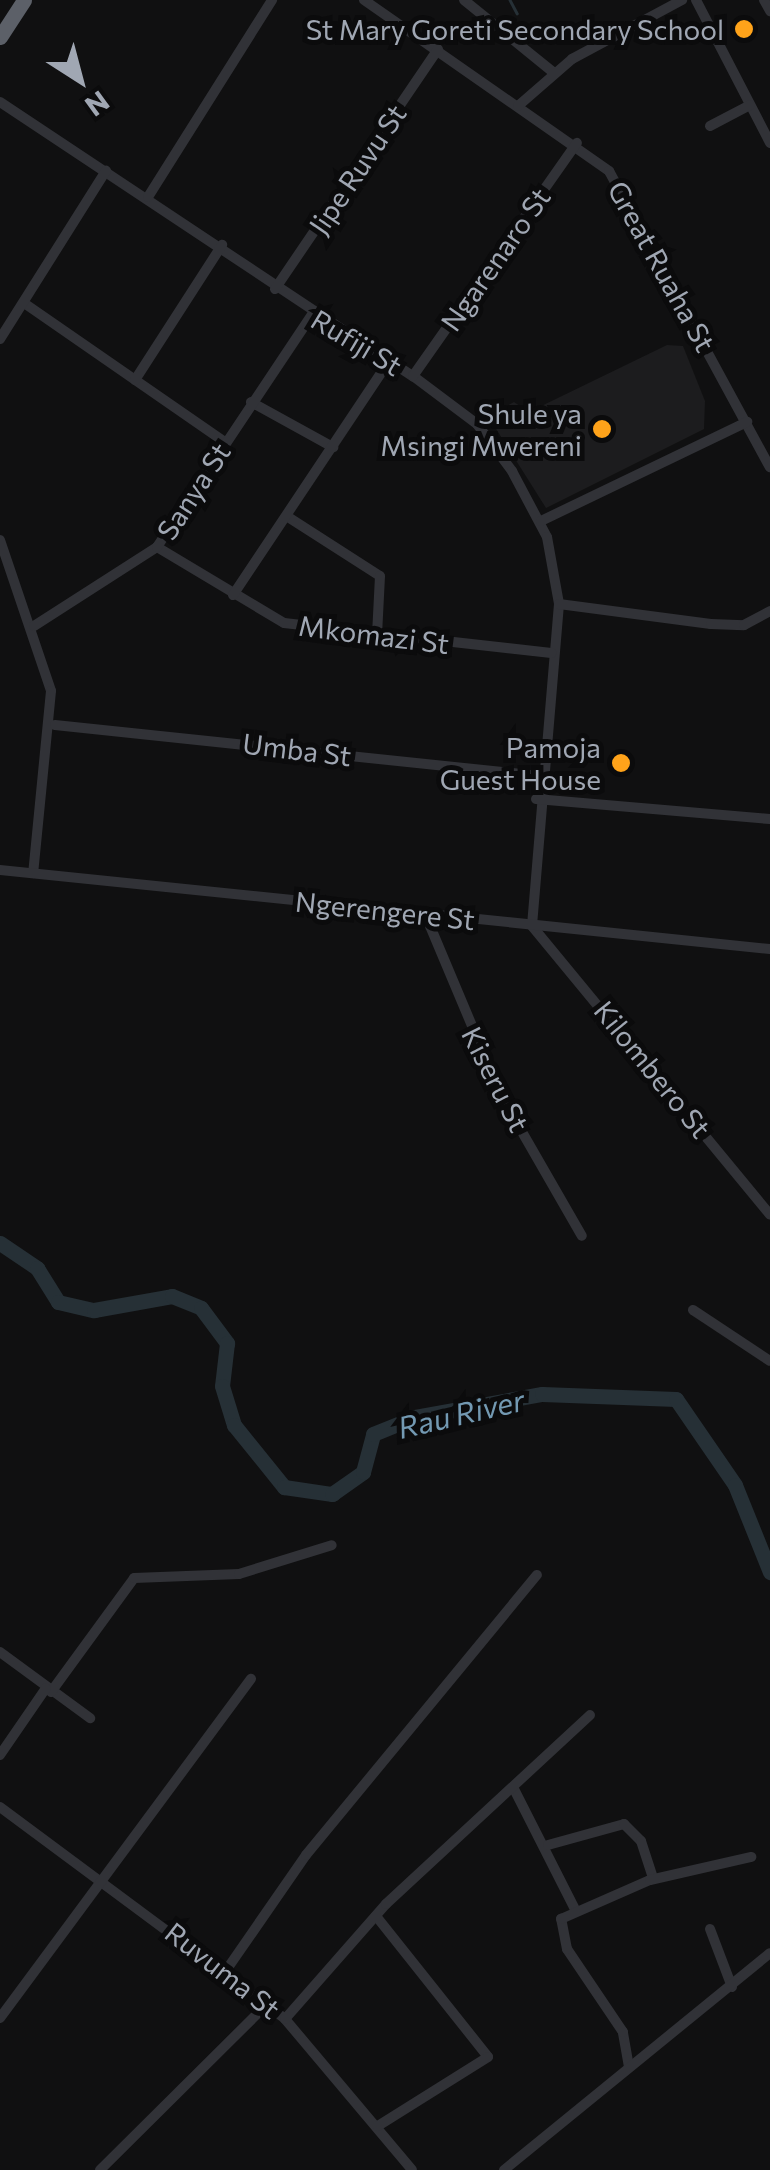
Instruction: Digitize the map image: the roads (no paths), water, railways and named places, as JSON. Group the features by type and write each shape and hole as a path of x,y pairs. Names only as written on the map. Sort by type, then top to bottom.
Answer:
{"highway":[{"path":"0,38 24,0"}],"street":[{"path":"148,198 272,0"},
{"name":"Great Ruaha St","path":"364,0 577,143 620,184 770,467"},
{"path":"464,0 553,72"},
{"path":"518,106 553,72 682,0"},
{"path":"696,0 750,105 766,127 770,143"},
{"path":"764,0 770,11"},
{"name":"Jipe Ruvu St","path":"275,290 438,49"},
{"name":"Rufiji St","path":"0,102 222,246 275,290 413,376 477,424 541,521 560,604 536,799 532,926"},
{"path":"710,126 750,105"},
{"name":"Ngarenaro St","path":"413,376 577,143"},
{"path":"0,339 106,171"},
{"path":"135,380 222,246"},
{"path":"24,303 226,442"},
{"name":"Sanya St","path":"34,626 157,547 312,315"},
{"path":"233,595 388,363"},
{"path":"251,402 333,447"},
{"path":"541,521 746,422"},
{"path":"288,517 380,576 377,636"},
{"path":"0,540 34,626 55,725 33,873"},
{"name":"Mkomazi St","path":"157,547 284,623 551,653"},
{"path":"560,604 710,624 744,624 770,612"},
{"name":"Umba St","path":"55,725 539,776"},
{"path":"536,799 764,819 770,812"},
{"name":"Ngerengere St","path":"0,870 770,949"},
{"name":"Kiseru St","path":"425,914 502,1096 582,1236"},
{"name":"Kilombero St","path":"532,926 770,1215"},
{"path":"693,1310 770,1360"},
{"path":"0,1755 134,1578 212,1578 332,1545"},
{"path":"225,1972 306,1855 537,1576"},
{"path":"0,1652 90,1718"},
{"path":"0,2018 251,1679"},
{"path":"286,2019 376,1916 590,1715"},
{"path":"513,1788 548,1845 576,1909"},
{"name":"Ruvuma St","path":"0,1806 105,1880 286,2019 412,2170"},
{"path":"548,1845 624,1824 641,1841 653,1879"},
{"path":"629,2067 623,2032 562,1940 561,1919 576,1909 653,1879 751,1857"},
{"path":"376,1916 488,2057 378,2126"},
{"path":"710,1929 732,1987"},
{"path":"504,2170 770,1953"},
{"path":"100,2170 266,2004"}],"waterway":[{"path":"510,0 517,13"},
{"name":"Rau River","path":"0,1243 37,1268 58,1302 94,1310 172,1296 201,1308 227,1343 222,1386 234,1425 284,1487 332,1494 363,1472 373,1434 415,1417 542,1394 676,1399 735,1485 770,1572"}],"place":[{"name":"St Mary Goreti Secondary School","path":"744,29"},
{"name":"Shule ya Msingi Mwereni","path":"602,429"},
{"name":"Pamoja Guest House","path":"621,763"}]}
